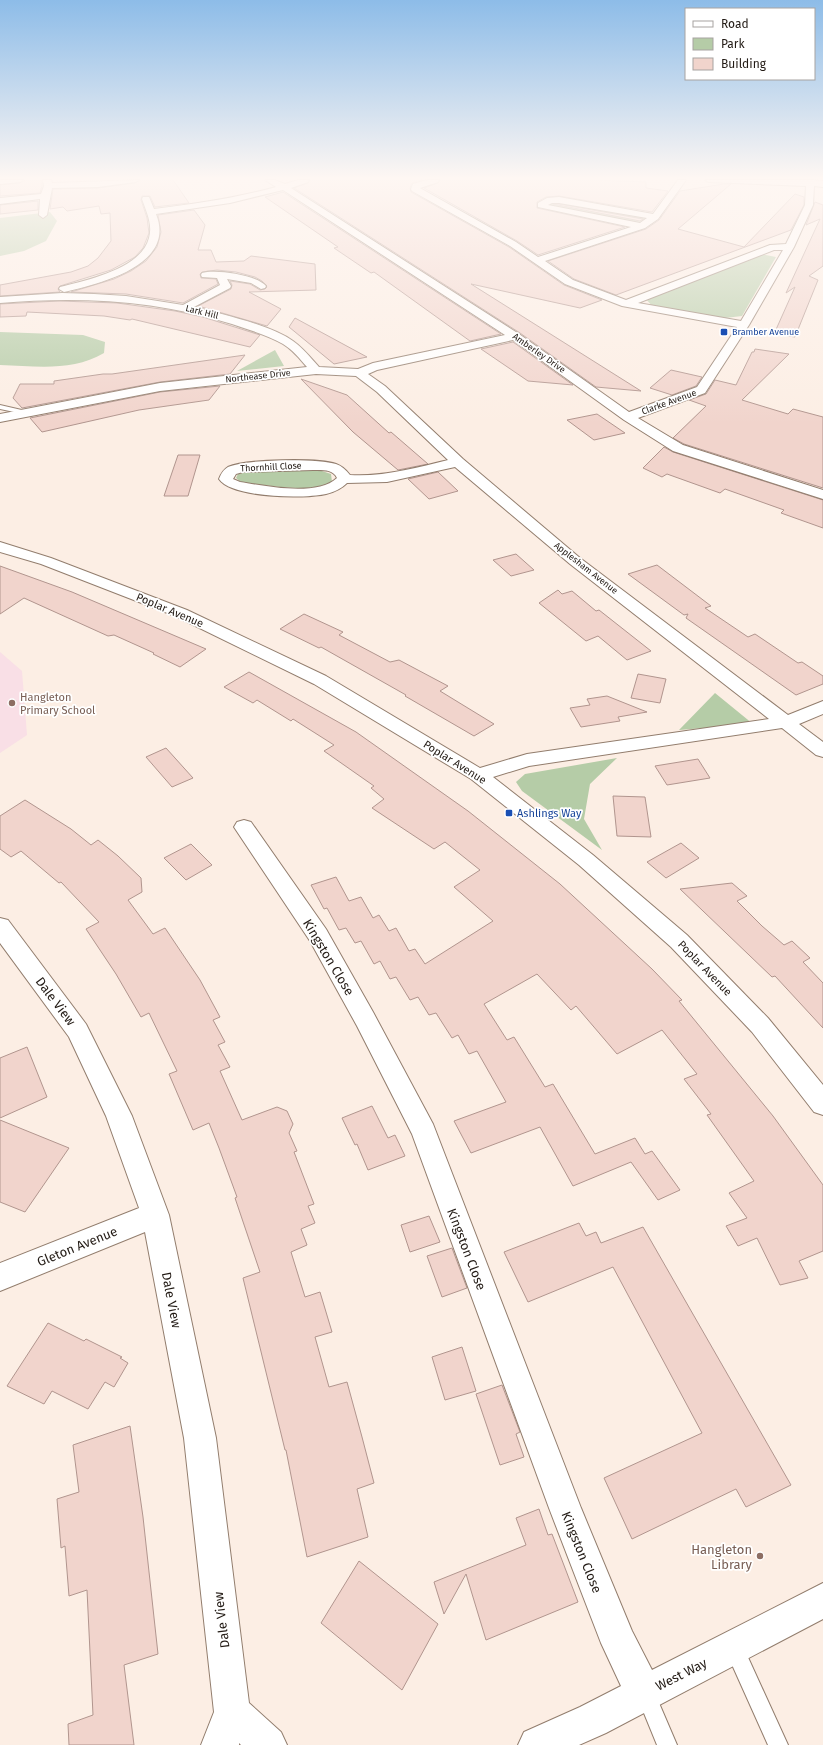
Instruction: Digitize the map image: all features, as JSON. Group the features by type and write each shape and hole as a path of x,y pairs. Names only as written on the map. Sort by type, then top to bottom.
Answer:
{"street":[{"path":"33,296 89,283 129,268 137,261"},
{"name":"Amberley Drive","path":"399,261 515,336 628,417 678,448 823,495"},
{"path":"540,261 569,282 626,304 744,325"},
{"path":"626,304 735,261"},
{"name":"Clarke Avenue","path":"628,417 701,390 744,325 781,261"},
{"path":"220,275 226,286"},
{"path":"185,308 226,286 258,283 220,275 206,276"},
{"path":"89,283 92,297"},
{"name":"Lark Hill","path":"0,300 33,296 92,297 133,300 185,308 229,319 289,343 316,370"},
{"name":"Northease Drive","path":"0,418 24,412 160,387 316,370 359,373 373,367 515,336"},
{"name":"Applesham Avenue","path":"359,373 381,389 458,462 575,561 823,751"},
{"path":"344,480 363,481 389,478 458,462"},
{"name":"Thornhill Close","path":"317,466 338,470 342,473 344,480 330,490 304,492 238,486 232,484 226,479 228,473 242,468 317,466"},
{"name":"Poplar Avenue","path":"0,547 46,561 181,613 320,680 478,775 586,860 679,941 760,1025 823,1104"},
{"path":"478,775 527,760 787,722 823,707"},
{"name":"Kingston Close","path":"244,827 318,935 365,1019 424,1132 565,1508 619,1643 644,1693"},
{"name":"Dale View","path":"0,926 78,1031 119,1116 155,1215 200,1438 232,1712 220,1745"},
{"name":"Gleton Avenue","path":"0,1277 155,1215"},
{"name":"West Way","path":"537,1745 593,1720 823,1600"},
{"path":"232,1712 268,1745"}],"lane":[{"path":"0,407 24,412"},
{"path":"733,1648 778,1745"},
{"path":"644,1693 667,1745"}],"shaded area":[{"name":"Hangleton Primary School","path":"0,652 22,671 27,735 0,753"}],"green space":[{"path":"742,261 773,261 742,316 725,318 652,306 646,299"},
{"path":"0,332 83,335 105,342 104,353 92,359 67,365 40,367 0,365"},
{"path":"275,350 284,366 237,371"},
{"path":"319,470 331,474 332,482 325,486 315,488 289,488 242,483 236,478 238,474 246,472"},
{"path":"715,693 753,724 679,730"},
{"path":"617,758 590,784 584,819 602,850 522,791 516,782 525,774"}],"building":[{"path":"94,261 127,261 111,270 60,286 58,289 60,292 0,296 0,285 71,272 88,266"},
{"path":"145,261 294,261 315,264 316,290 249,292 281,309 267,326 198,306 231,289 232,285 230,281 250,284 260,290 267,287 262,281 255,277 236,272 217,270 202,272 200,274 201,278 216,279 218,284 183,303 126,294 71,292 114,279 131,271"},
{"path":"354,261 390,261 501,334 470,341 374,272 371,273"},
{"path":"408,261 530,261 564,285 602,300 580,308 471,284 641,391 596,387 520,333"},
{"path":"549,261 706,261 616,295 574,279"},
{"path":"801,261 823,261 823,266 809,276 818,280 795,337 774,334 795,287 786,293"},
{"path":"59,301 117,303 175,311 203,317 260,335 250,347 132,319 27,312 26,316 0,317 0,304"},
{"path":"295,318 367,357 334,364 289,327"},
{"path":"513,342 573,385 528,381 481,349"},
{"path":"755,349 789,354 742,400 788,414 793,409 823,417 823,488 684,444 673,438 706,406 689,400 706,394 715,380 736,385 752,352 754,352"},
{"path":"245,355 230,374 160,382 22,408 13,398 20,384 54,384 54,381"},
{"path":"671,370 702,377 696,386 672,395 650,388"},
{"path":"301,379 347,395 389,433 391,432 428,464 398,470 353,432"},
{"path":"220,386 209,400 139,410 42,432 30,418 160,392"},
{"path":"597,414 625,433 594,440 567,420"},
{"path":"664,447 673,452 823,500 823,528 781,513 784,510 725,489 720,493 667,474 662,477 643,468"},
{"path":"178,455 200,455 188,496 164,496"},
{"path":"438,472 458,491 429,499 408,479"},
{"path":"516,554 534,570 511,576 493,560"},
{"path":"657,565 711,606 705,608 748,637 755,634 798,663 802,662 823,676 823,684 796,695 686,618 688,614 684,615 628,574"},
{"path":"0,566 72,592 206,649 180,667 153,654 154,653 114,635 108,636 24,598 0,614"},
{"path":"558,590 562,594 572,591 596,611 599,610 651,651 627,660 598,636 586,641 539,603"},
{"path":"304,614 343,632 339,635 390,662 399,660 448,686 440,691 494,724 474,736 405,696 406,695 321,647 319,648 280,629"},
{"path":"249,672 356,732 468,811 560,884 652,969 682,1000 679,1001 773,1116 823,1185 823,1251 799,1261 808,1278 780,1285 757,1238 738,1246 726,1226 747,1218 729,1193 754,1181 707,1115 711,1114 684,1079 697,1074 662,1030 617,1054 576,1006 571,1010 537,974 484,1004 507,1040 514,1037 545,1087 553,1084 595,1154 635,1138 645,1154 652,1151 680,1190 658,1200 631,1162 573,1186 540,1127 471,1153 454,1121 506,1102 477,1051 469,1054 458,1035 452,1038 436,1013 429,1015 418,997 410,1000 396,977 390,979 380,961 374,964 361,941 355,943 346,928 339,930 327,908 324,909 311,885 336,877 349,901 361,897 373,918 379,915 389,931 396,928 409,951 415,949 425,964 493,921 454,887 480,870 445,842 434,849 372,808 384,799 371,788 374,786 324,751 334,745 293,719 291,721 257,700 253,703 224,687"},
{"path":"638,674 666,679 660,703 631,698"},
{"path":"607,696 647,712 618,717 620,721 581,727 570,708 590,705 587,699"},
{"path":"166,748 193,778 172,787 146,757"},
{"path":"698,759 710,778 667,785 655,766"},
{"path":"613,796 645,797 651,837 617,836"},
{"path":"25,800 71,829 91,845 98,840 118,856 141,878 142,892 128,900 153,934 165,928 200,980 220,1017 213,1020 225,1042 218,1045 230,1067 220,1071 242,1120 277,1107 287,1111 293,1124 289,1133 297,1151 294,1152 314,1204 308,1206 315,1223 301,1229 307,1245 291,1252 305,1297 320,1292 332,1332 315,1337 329,1387 347,1382 362,1437 374,1483 357,1489 368,1537 307,1557 286,1450 243,1278 260,1272 235,1198 237,1197 219,1148 209,1123 193,1130 169,1074 177,1071 149,1013 141,1017 116,974 86,929 99,922 61,882 59,883 21,851 11,857 0,849 0,816"},
{"path":"681,843 699,858 666,878 647,862"},
{"path":"191,844 212,865 186,880 164,858"},
{"path":"732,883 747,896 737,901 762,926 784,945 792,941 810,958 803,962 823,983 823,1028 775,976 772,977 680,889"},
{"path":"27,1047 47,1097 0,1118 0,1058"},
{"path":"372,1106 388,1138 395,1135 405,1156 368,1170 357,1144 355,1145 342,1118"},
{"path":"0,1120 69,1148 25,1212 0,1202"},
{"path":"429,1216 440,1242 410,1252 401,1225"},
{"path":"579,1223 586,1236 596,1232 601,1243 643,1227 791,1485 746,1507 736,1489 632,1539 604,1478 702,1433 613,1267 528,1302 504,1252"},
{"path":"452,1248 467,1288 442,1297 427,1256"},
{"path":"48,1323 84,1341 86,1339 122,1357 120,1358 128,1363 114,1387 105,1382 88,1409 52,1391 44,1404 7,1386"},
{"path":"462,1347 476,1391 445,1400 432,1357"},
{"path":"502,1385 520,1432 516,1434 524,1457 500,1465 476,1394"},
{"path":"130,1426 143,1517 158,1654 124,1665 134,1745 69,1745 68,1724 93,1715 87,1590 69,1596 65,1546 61,1548 57,1499 79,1492 73,1445"},
{"path":"539,1509 548,1535 552,1534 578,1602 486,1640 466,1574 444,1614 434,1582 526,1545 516,1518"},
{"path":"359,1561 438,1624 402,1690 321,1623"}],"place":[{"name":"Bramber Avenue","path":"724,332"},
{"name":"Hangleton Primary School","path":"12,703"},
{"name":"Ashlings Way","path":"509,813"},
{"name":"Hangleton Library","path":"760,1556"}]}
